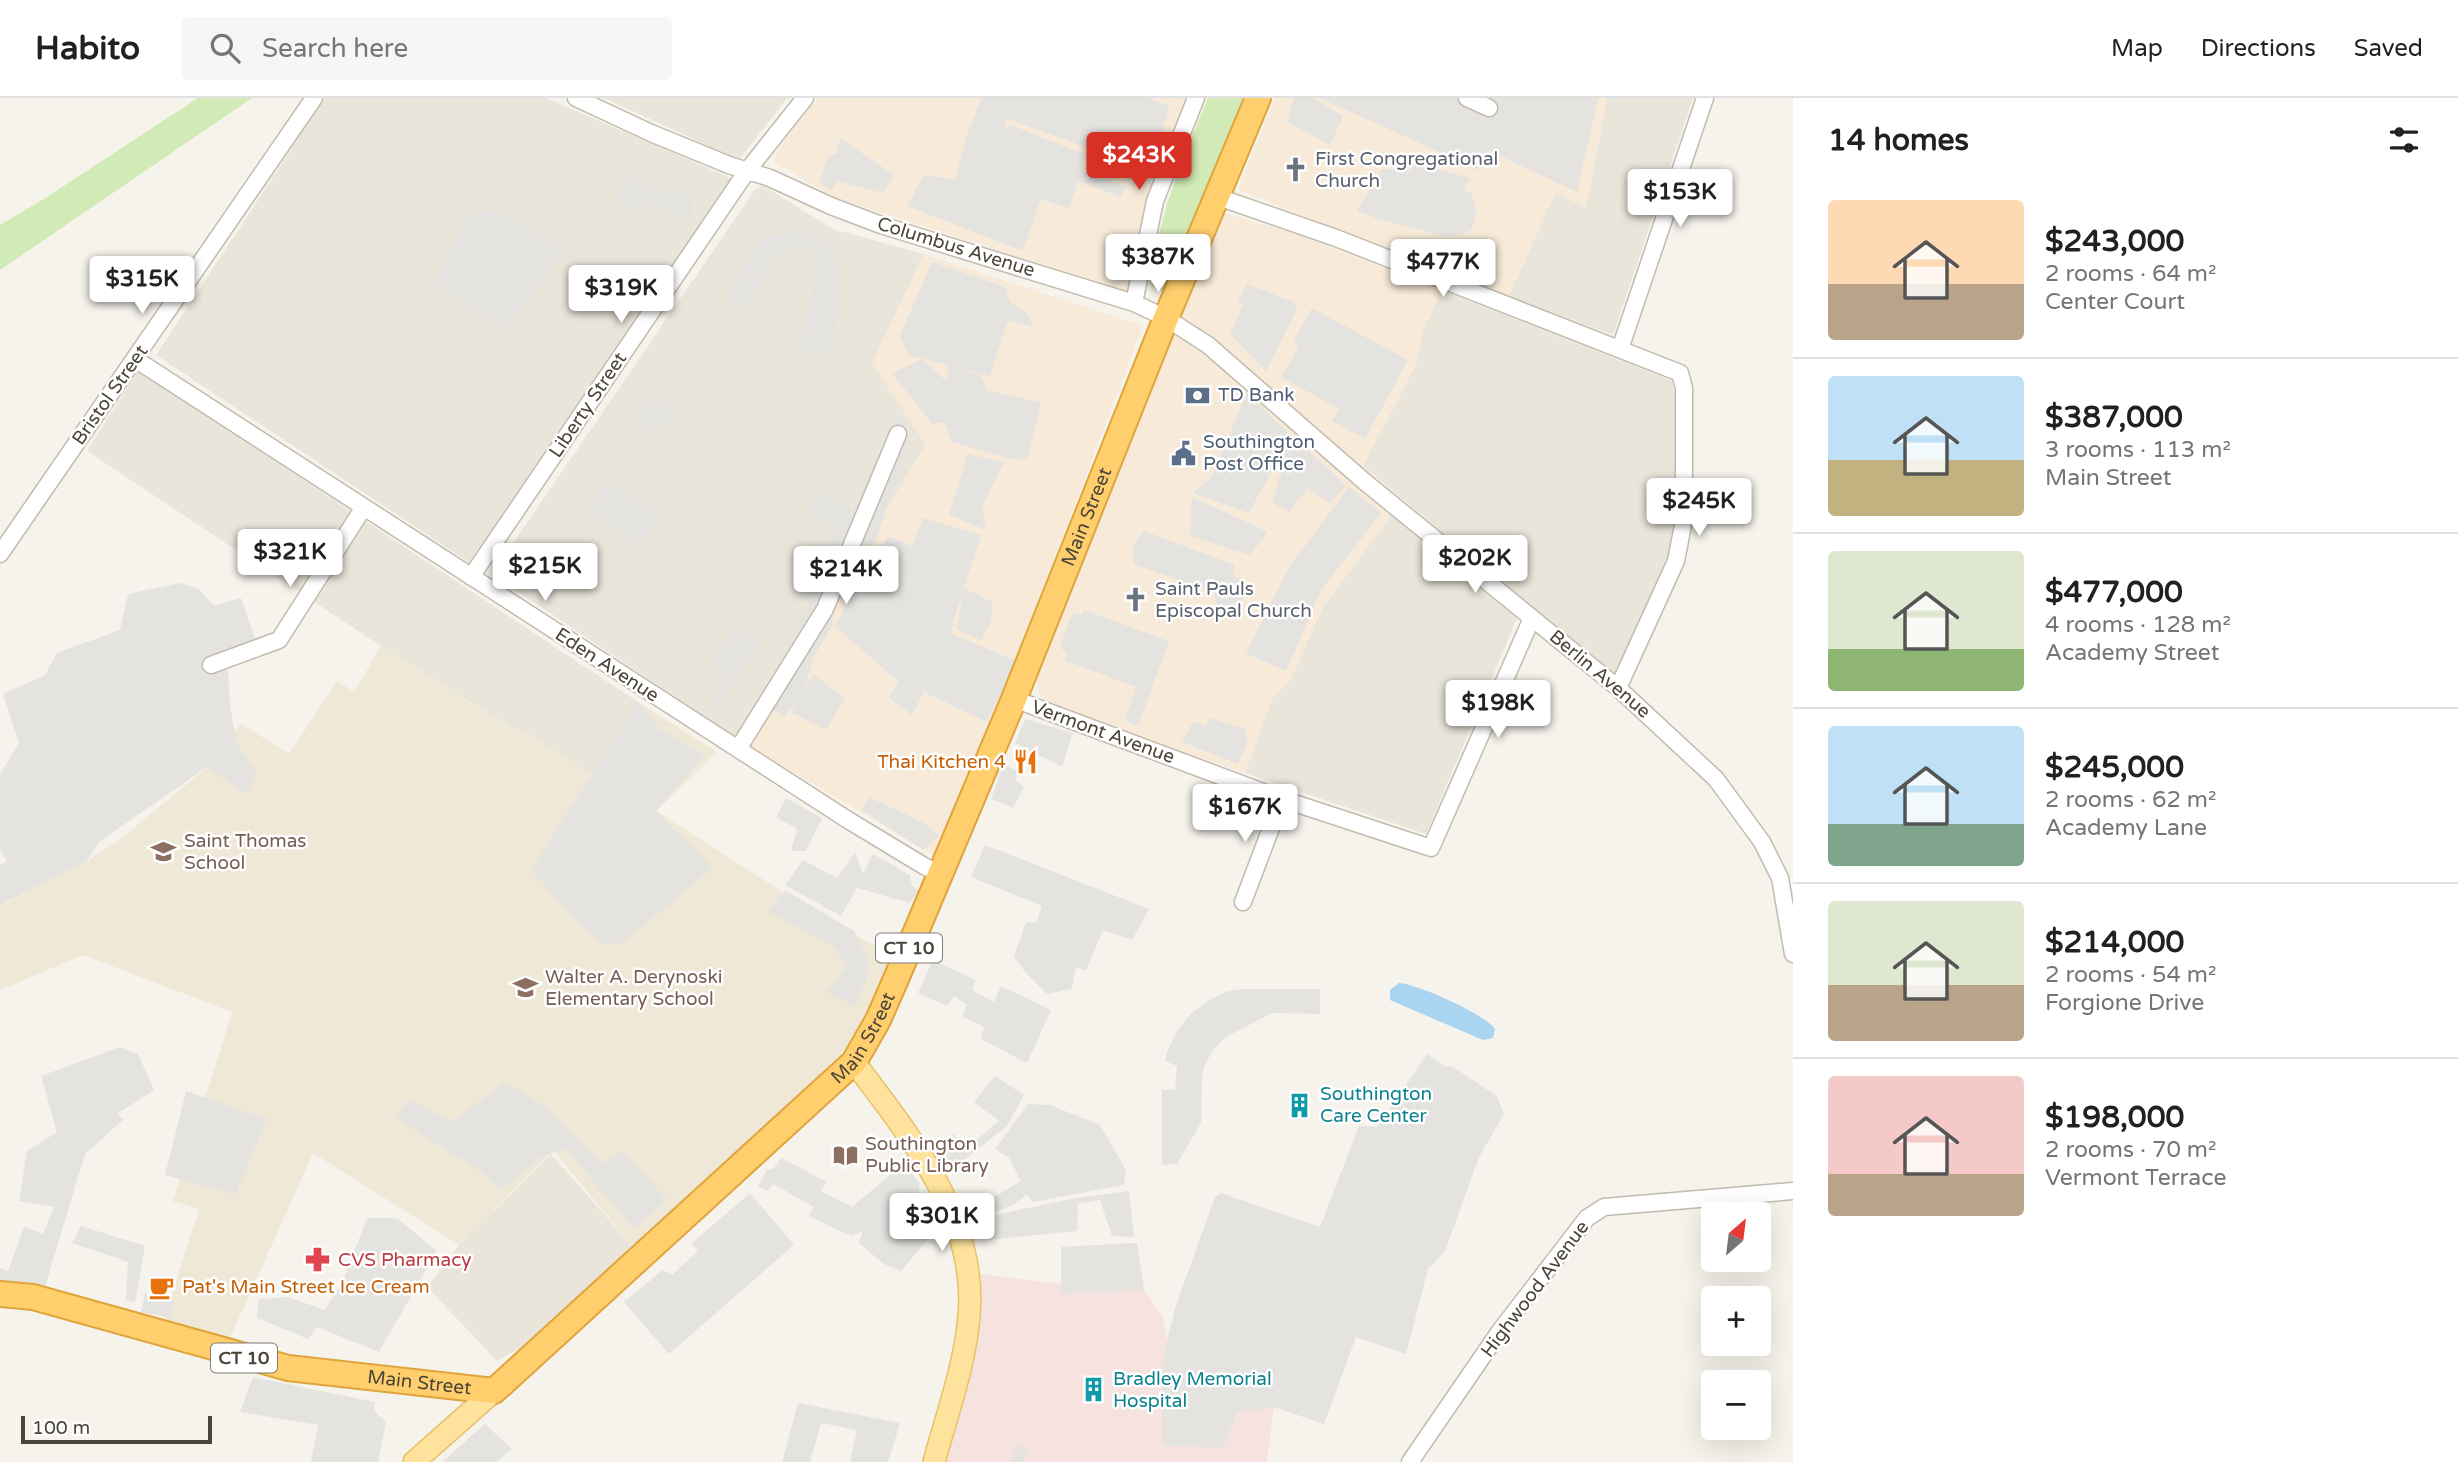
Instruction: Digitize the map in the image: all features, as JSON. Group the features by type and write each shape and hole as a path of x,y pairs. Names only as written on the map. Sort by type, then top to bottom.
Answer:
{"highway":[{"name":"Main Street","path":"0,1294 33,1297 288,1368 494,1391 854,1062 878,1020 941,874 1258,98"}],"main road":[{"path":"854,1062 925,1161 958,1231 966,1266 970,1293 969,1317 963,1352 934,1462"},
{"path":"414,1462 494,1391"}],"street":[{"name":"Bristol Street","path":"3,542 135,359 314,98"},
{"name":"Columbus Avenue","path":"576,98 662,138 770,178 881,225 1134,303 1166,318"},
{"name":"Liberty Street","path":"471,577 747,171 805,98"},
{"path":"1134,303 1155,201 1196,98"},
{"path":"1467,98 1489,108"},
{"path":"1620,349 1705,98"},
{"path":"1218,197 1336,238 1680,373 1684,388 1684,520 1676,561 1618,688"},
{"name":"Berlin Avenue","path":"1166,318 1208,345 1364,482 1618,688 1716,779 1786,874 1793,954"},
{"name":"Eden Avenue","path":"135,359 848,820 941,874"},
{"path":"738,749 825,609 898,434"},
{"path":"211,665 279,640 364,507"},
{"name":"Vermont Avenue","path":"1014,699 1282,799 1431,848 1532,618"},
{"path":"1243,902 1282,799"},
{"name":"Highwood Avenue","path":"1410,1462 1500,1331 1587,1218 1604,1207 1793,1191"}],"shaded area":[{"path":"325,98 546,98 740,182 470,563 156,355"},
{"path":"604,98 787,98 739,160"},
{"path":"818,98 1187,98 1129,294 835,197 775,163 776,153"},
{"path":"982,98 1149,98 1169,106 1150,174 1006,118 1004,128 1013,126 1084,154 1081,170 1126,187 1121,197 1078,181 1069,209 1041,199 1023,251 907,206 924,175 955,180 968,132"},
{"path":"1275,98 1607,98 1586,208 1555,193 1509,296 1379,247 1238,189"},
{"path":"1294,98 1313,98 1343,116 1330,145 1287,122"},
{"path":"1320,98 1598,98 1577,192 1488,150 1479,170"},
{"path":"1607,98 1693,98 1613,335 1509,296 1555,193 1586,207"},
{"path":"840,138 894,175 883,193 837,181 832,191 819,182 828,156 837,153"},
{"path":"1411,162 1470,178 1464,190 1472,194 1476,213 1472,230 1449,237 1381,220 1357,211 1382,169 1410,171"},
{"path":"626,176 662,193 675,187 692,198 691,225 650,203 642,217 614,200"},
{"path":"762,185 833,229 924,254 872,363 926,445 742,742 492,574 754,191"},
{"path":"497,210 565,249 506,330 433,284 470,212"},
{"path":"1223,213 1290,232 1442,290 1422,334 1417,362 1363,466 1403,500 1323,607 1291,679 1272,699 1245,773 1050,707 1040,696 1037,678"},
{"path":"794,231 826,239 838,267 837,321 828,357 799,352 819,263 814,251 795,247 772,259 748,311 726,299 760,239"},
{"path":"924,254 1143,326 940,859 742,742 926,445 872,363"},
{"path":"932,262 1006,287 1010,302 1030,316 1033,327 1008,320 990,376 961,369 981,376 987,390 1041,403 1028,458 1016,460 952,442 944,422 932,424 892,373 923,359 908,355 900,335","holes":["924,359 948,365 947,382"]},
{"path":"1247,284 1294,302 1297,310 1266,371 1230,334 1243,305 1238,302"},
{"path":"1442,290 1672,381 1677,409 1679,526 1667,561 1616,677 1363,466 1417,362 1422,334"},
{"path":"1312,308 1408,360 1365,439 1332,421 1339,409 1281,377 1299,346 1293,342"},
{"path":"138,370 638,702 591,776 381,646 87,451"},
{"path":"1247,392 1346,485 1330,503 1308,488 1289,512 1273,503 1289,438 1249,513 1193,493 1212,476"},
{"path":"649,397 686,415 653,433 634,421"},
{"path":"896,417 906,422 905,438 910,441 876,539 834,600 832,627 813,657 805,686 813,674 845,698 826,730 791,712 798,699 784,717 766,704 791,654 787,644 811,605 795,591 837,531 806,509 819,492 854,510"},
{"path":"968,454 1004,462 982,507 986,530 949,515"},
{"path":"606,481 660,514 640,548 588,512"},
{"path":"1349,487 1381,513 1321,590 1286,671 1246,653 1288,569"},
{"path":"1192,497 1268,532 1250,555 1190,536"},
{"path":"1392,514 1518,616 1426,834 1245,773 1272,699 1291,679 1323,607"},
{"path":"923,518 981,535 964,588 992,602 991,622 981,640 957,629 962,595 950,633 1016,661 987,722 924,692 912,715 889,698 898,681 834,626 888,536 912,546"},
{"path":"1144,531 1235,565 1233,575 1250,587 1232,617 1216,608 1215,593 1134,564 1133,546"},
{"path":"181,583 200,590 214,606 241,598 258,648 228,668 230,706 237,744 256,772 247,794 207,767 99,842 86,862 0,905 0,865 7,861 0,849 0,774 19,743 3,694 45,675 57,653 120,630 128,594"},
{"path":"1084,610 1169,641 1138,726 1125,720 1136,687 1066,661 1066,653 1060,647 1066,628 1073,613 1081,616"},
{"path":"735,627 759,643 718,706 710,700 726,676 711,665"},
{"name":"Walter A. Derynoski Elementary School","path":"381,646 514,731 517,727 592,774 638,702 717,752 656,811 789,896 892,956 860,1025 821,1078 634,1248 553,1150 459,1245 313,1153 229,1340 164,1320 199,1209 173,1201 232,1012 83,955 0,990 0,906 85,862 118,841 221,756 240,723 289,754 337,681 354,692"},
{"path":"638,702 661,730 705,755 656,811 713,868 622,943 603,944 576,921 531,870"},
{"path":"1207,717 1246,729 1247,743 1238,764 1182,742 1193,722 1207,726"},
{"path":"1025,719 1073,733 1062,767 1015,743"},
{"path":"1003,765 1019,771 1015,780 1024,787 1013,808 991,799"},
{"path":"869,797 924,823 939,836 923,850 862,810"},
{"path":"786,798 822,818 806,851 791,851 797,829 776,817"},
{"path":"985,845 1149,909 1132,940 1103,930 1086,971 1076,967 1072,989 1047,994 1025,972 1014,956 1026,922 1036,923 1042,906 971,877"},
{"path":"855,852 863,874 873,854 910,875 912,886 919,891 909,903 858,886 841,916 785,885 803,860 837,878"},
{"path":"785,890 854,931 869,960 867,978 855,1007 827,992 847,966 834,947 768,911"},
{"path":"933,960 976,980 972,990 994,1002 1001,986 1051,1010 1027,1063 981,1039 984,1027 962,1016 967,1005 954,996 947,1006 918,993"},
{"path":"1242,989 1320,989 1320,1014 1272,1013 1226,1037 1214,1049 1205,1064 1201,1123 1177,1164 1162,1165 1162,1090 1175,1090 1177,1066 1165,1061 1167,1052 1177,1031 1191,1014 1225,992"},
{"path":"120,1047 138,1054 154,1090 117,1114 124,1119 85,1154 45,1287 0,1281 0,1268 8,1271 24,1227 43,1234 54,1207 19,1201 27,1151 57,1132 41,1076"},
{"path":"1427,1054 1445,1066 1453,1067 1497,1096 1504,1114 1479,1157 1445,1251 1428,1269 1406,1354 1356,1337 1324,1424 1274,1407 1237,1413 1223,1448 1163,1445 1162,1369 1167,1340 1176,1305 1215,1197 1221,1193 1320,1227 1359,1126 1377,1127"},
{"path":"995,1076 1024,1095 1007,1126 950,1171 936,1150 953,1134 967,1148 999,1121 974,1102"},
{"path":"506,1082 548,1109 603,1163 623,1151 667,1200 634,1229 565,1148 539,1159 501,1190 483,1173 396,1118 409,1099 452,1122"},
{"path":"186,1091 267,1119 235,1195 165,1175"},
{"path":"1028,1104 1050,1105 1100,1125 1126,1170 1124,1185 1032,1202 1027,1194 1013,1205 987,1215 980,1205 1021,1181 1009,1158 995,1149"},
{"path":"551,1154 634,1248 525,1345 497,1361 427,1287 459,1245"},
{"path":"781,1158 827,1182 821,1191 852,1207 904,1163 920,1183 918,1198 934,1216 937,1229 901,1271 884,1264 859,1243 863,1231 851,1236 809,1216 814,1207 773,1184 767,1191 758,1186 767,1170 774,1168"},
{"path":"1129,1191 1134,1237 1112,1236 1100,1200 1078,1204 1077,1231 987,1240 982,1218 1070,1199"},
{"path":"750,1193 794,1245 669,1354 624,1302 663,1270 672,1275 698,1251 692,1243"},
{"path":"367,1218 397,1218 437,1251 379,1352 317,1327 308,1339 257,1318 259,1299 288,1297 325,1310 343,1281"},
{"path":"81,1226 145,1246 135,1303 126,1300 128,1262 72,1243"},
{"path":"1137,1243 1144,1290 1162,1316 1167,1340 1162,1369 1214,1385 1324,1424 1274,1407 1267,1462 944,1462 978,1328 980,1274 1061,1284 1061,1247"},
{"path":"1137,1243 1144,1290 1061,1293 1061,1247"},
{"path":"145,1293 174,1299 171,1318 141,1312"},
{"path":"253,1377 375,1402 374,1411 386,1422 378,1462 311,1462 318,1425 240,1412"},
{"path":"798,1403 900,1423 888,1462 850,1462 857,1430 821,1423 810,1462 782,1462"},
{"path":"485,1424 512,1449 497,1462 442,1462"},
{"path":"1018,1445 1030,1450 1023,1462 1010,1462"}],"green space":[{"path":"198,98 252,98 0,270 0,225"},
{"path":"1208,98 1243,98 1166,287 1160,291 1149,284 1155,249 1182,160"}],"water":[{"path":"1399,983 1435,994 1465,1008 1495,1029 1493,1038 1483,1040 1390,1000 1390,990"}],"place":[{"name":"First Congregational Church","path":"1295,170"},
{"name":"TD Bank","path":"1198,395"},
{"name":"Southington Post Office","path":"1183,453"},
{"name":"Saint Pauls Episcopal Church","path":"1135,600"},
{"name":"Thai Kitchen 4","path":"1026,762"},
{"name":"Saint Thomas School","path":"164,852"},
{"name":"Walter A. Derynoski Elementary School","path":"525,988"},
{"name":"Southington Care Center","path":"1300,1105"},
{"name":"Southington Public Library","path":"845,1155"},
{"name":"CVS Pharmacy","path":"318,1260"},
{"name":"Pat's Main Street Ice Cream","path":"162,1287"},
{"name":"Bradley Memorial Hospital","path":"1093,1390"}]}
